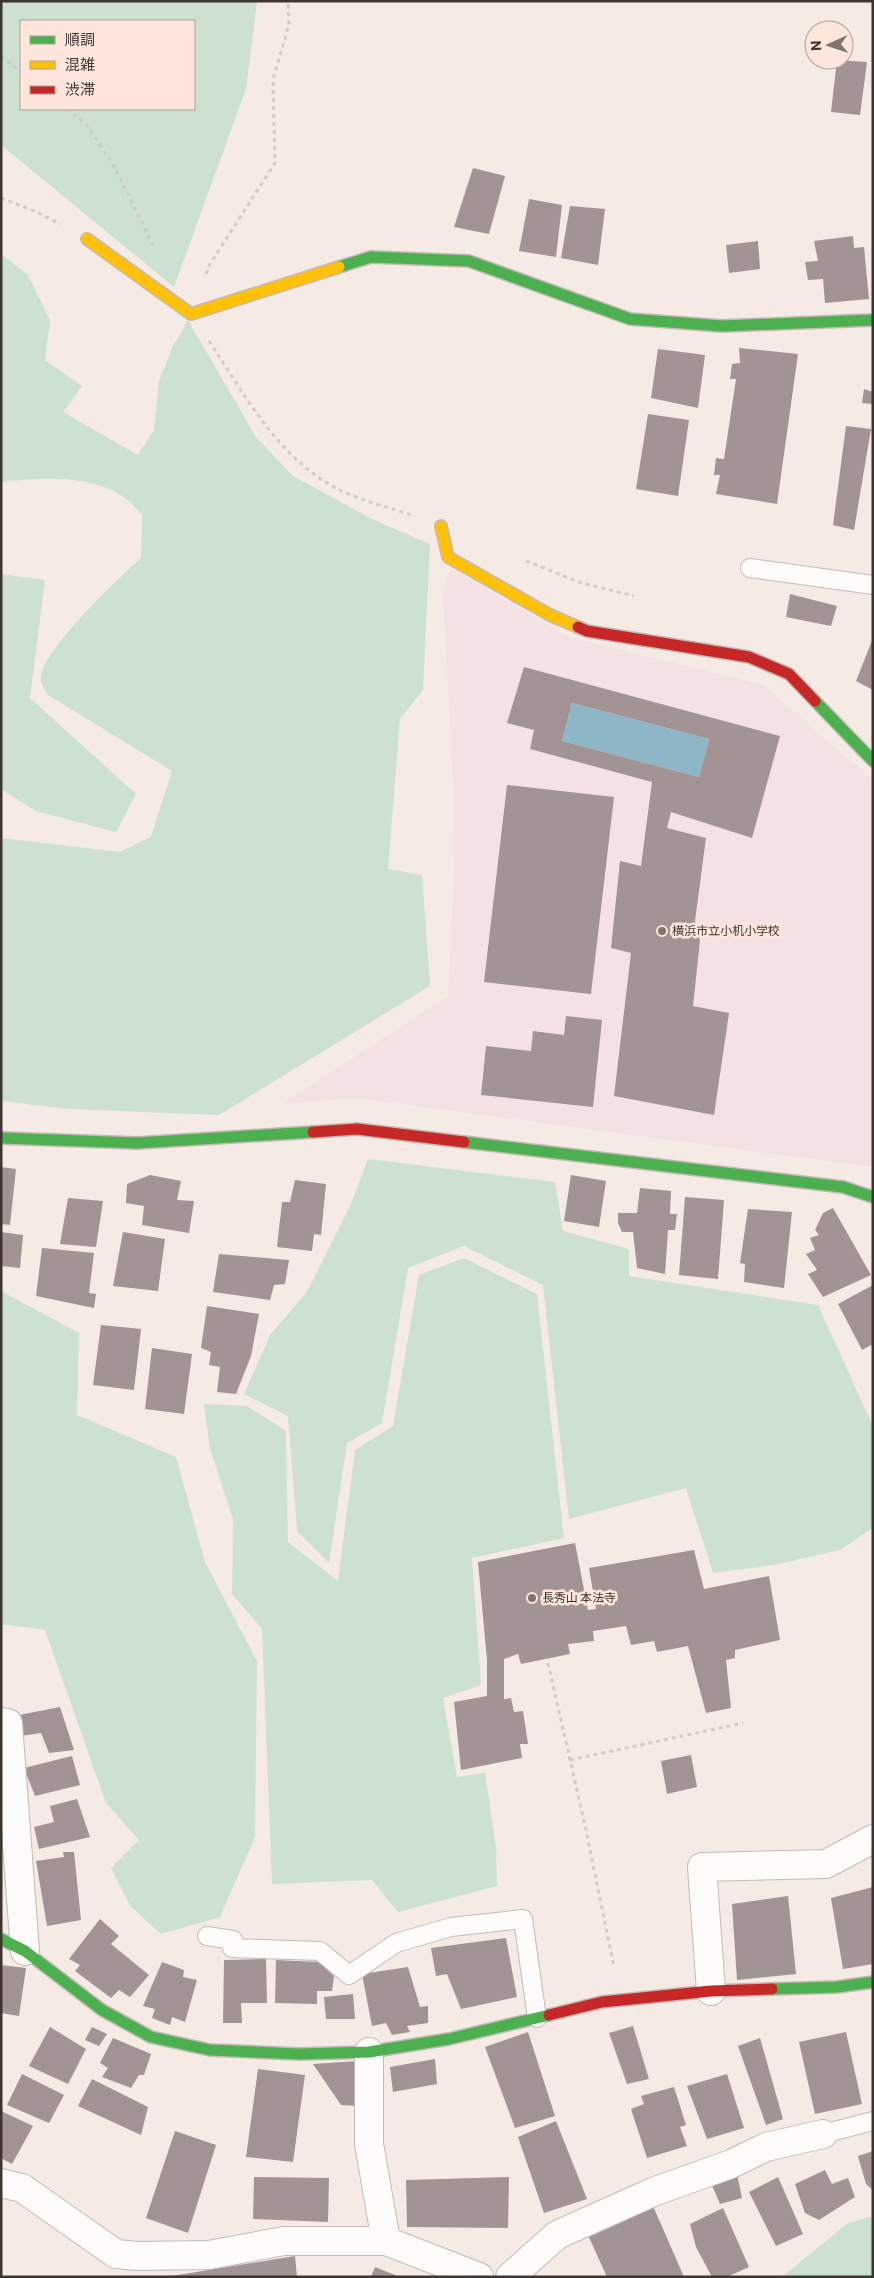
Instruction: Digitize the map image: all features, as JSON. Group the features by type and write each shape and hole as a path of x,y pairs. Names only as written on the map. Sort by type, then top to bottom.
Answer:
{"street":[{"path":"87,239 191,314 371,257 469,261 630,319 722,326 873,320"},
{"path":"442,526 448,556 550,615 586,631 749,657 789,674 873,761"},
{"path":"1,1138 137,1143 357,1130 843,1187 873,1197"},
{"path":"1,1722 8,1723 13,1945 102,2010 152,2037 210,2050 299,2054 369,2052 449,2038 602,2002 711,1991 837,1987 873,1982"},
{"path":"711,1991 702,1867 826,1864 873,1839"},
{"path":"369,2052 369,2144 386,2241"},
{"path":"510,2277 557,2235 653,2192 731,2164 766,2147 823,2134"},
{"path":"1,2183 22,2188 116,2254 138,2256 209,2255 284,2241 386,2241 479,2277"}],"lane":[{"path":"750,568 873,585"},
{"path":"207,1936 234,1940 232,1948 320,1951 349,1975 396,1943 451,1927 523,1919 537,2018"},
{"path":"823,2134 873,2121"}],"path":[{"path":"288,1 289,26 273,79 274,163 210,264 191,314 266,428 305,467 341,491 442,526"},
{"path":"1,56 20,71"},
{"path":"68,110 87,125 115,168 156,250"},
{"path":"1,198 37,212 87,239"},
{"path":"518,558 579,582 634,596"},
{"path":"548,1663 621,2000"},
{"path":"570,1760 743,1723"}],"shaded area":[{"name":"横浜市立小机小学校","path":"451,568 569,637 763,685 873,781 873,1167 356,1098 282,1104 448,996 454,867 453,785 443,597"}],"green space":[{"path":"1,1 257,1 246,89 174,287 1,145"},
{"path":"1,254 28,275 50,320 45,360 82,386 63,412 138,455 154,430 159,381 173,346 188,320 256,437 293,476 374,520 430,544 423,690 400,719 388,869 422,875 430,986 219,1115 68,1109 1,1101 1,838 120,852 151,837 172,771 48,695 41,681 43,669 65,635 99,598 141,558 142,515 122,496 94,484 63,479 1,482"},
{"path":"1,574 45,580 30,698 136,794 116,832 36,811 1,789"},
{"path":"368,1159 555,1182 563,1231 629,1249 629,1276 818,1305 873,1426 873,1528 840,1550 774,1565 713,1573 686,1488 569,1519 543,1285 464,1246 408,1268 382,1423 347,1443 329,1563 297,1531 288,1416 244,1394 270,1335 307,1292 351,1204"},
{"path":"464,1258 537,1294 564,1538 472,1558 481,1685 443,1698 457,1777 485,1773 496,1847 497,1886 398,1912 372,1880 272,1884 262,1629 232,1594 233,1519 210,1449 204,1404 247,1406 286,1431 288,1542 338,1581 355,1450 393,1426 419,1275"},
{"path":"1,1291 79,1333 77,1415 176,1457 205,1562 257,1661 255,1837 220,1917 161,1934 131,1907 111,1868 139,1840 106,1803 45,1630 1,1624"},
{"path":"873,2216 873,2277 782,2277 848,2223"}],"water":[{"path":"572,703 709,739 699,777 562,741"}],"building":[{"path":"854,61 867,62 860,115 831,112 836,70 854,70"},
{"path":"473,168 505,176 489,234 454,227"},
{"path":"529,199 562,205 556,257 519,251"},
{"path":"570,206 605,209 598,265 561,258"},
{"path":"853,236 854,248 864,247 869,299 825,303 823,279 808,280 805,262 818,261 814,241"},
{"path":"758,241 760,269 729,273 726,245"},
{"path":"739,348 798,354 777,504 716,494 720,475 714,475 716,458 724,459 736,379 730,379 732,364 740,363"},
{"path":"658,349 705,355 698,408 651,398"},
{"path":"864,389 873,392 873,404 862,403"},
{"path":"648,414 689,420 678,496 636,489"},
{"path":"846,426 871,429 854,530 833,525"},
{"path":"790,594 837,606 831,626 786,617"},
{"path":"873,638 873,690 856,681"},
{"path":"524,667 780,736 752,838 671,812 667,828 706,838 695,921 700,941 693,1006 729,1013 714,1115 614,1096 631,953 611,948 620,861 641,866 652,782 530,749 534,730 507,723","holes":["572,703 709,739 699,777 562,741"]},
{"path":"507,785 614,797 591,994 484,982"},
{"path":"566,1016 602,1020 593,1107 481,1095 486,1046 531,1051 533,1031 564,1035"},
{"path":"1,1167 16,1169 10,1225 1,1224"},
{"path":"150,1175 181,1181 177,1200 194,1201 189,1233 142,1225 144,1206 126,1203 127,1184"},
{"path":"571,1175 606,1181 599,1227 564,1221"},
{"path":"295,1180 326,1184 321,1235 314,1234 312,1251 277,1247 282,1202 290,1202"},
{"path":"640,1188 671,1191 670,1214 677,1214 675,1230 668,1230 665,1274 637,1268 633,1232 622,1232 618,1223 618,1213 637,1213"},
{"path":"685,1197 724,1200 718,1279 679,1275"},
{"path":"68,1198 103,1201 96,1247 60,1244"},
{"path":"833,1208 871,1275 823,1297 808,1274 817,1270 806,1254 815,1250 810,1238 819,1235 815,1230 823,1213"},
{"path":"748,1209 792,1212 784,1288 744,1282 745,1264 740,1263"},
{"path":"1,1232 23,1235 20,1268 1,1266"},
{"path":"123,1232 165,1239 158,1291 113,1286"},
{"path":"42,1248 94,1253 89,1293 96,1294 94,1308 36,1296"},
{"path":"219,1254 289,1260 285,1284 274,1285 270,1300 213,1292"},
{"path":"873,1285 873,1344 862,1350 838,1304"},
{"path":"207,1306 259,1314 251,1356 236,1394 217,1392 220,1367 209,1365 211,1352 201,1348"},
{"path":"101,1325 141,1329 134,1390 93,1385"},
{"path":"152,1348 192,1354 184,1414 145,1409"},
{"path":"575,1543 588,1610 596,1609 589,1568 694,1550 704,1589 769,1576 780,1640 735,1650 735,1658 726,1660 731,1708 706,1713 688,1646 657,1652 654,1641 631,1645 626,1626 593,1631 594,1641 568,1644 570,1654 521,1664 518,1654 504,1659 504,1699 511,1698 514,1712 523,1711 528,1744 520,1744 522,1758 461,1770 454,1702 487,1696 487,1660 478,1562"},
{"path":"60,1707 74,1750 49,1753 41,1733 21,1736 14,1716"},
{"path":"691,1755 697,1787 667,1794 661,1761"},
{"path":"72,1756 80,1785 35,1796 24,1768"},
{"path":"77,1799 90,1837 39,1849 34,1827 54,1822 50,1806"},
{"path":"63,1852 74,1852 81,1920 47,1926 36,1861 64,1857"},
{"path":"873,1887 873,1964 843,1969 831,1898"},
{"path":"788,1896 796,1974 737,1980 732,1904"},
{"path":"100,1919 119,1936 111,1944 149,1975 130,1997 119,1990 111,1998 75,1971 80,1965 69,1959"},
{"path":"506,1938 517,1997 461,2009 447,1974 436,1976 431,1948"},
{"path":"266,1959 267,2003 241,2003 242,2023 223,2023 224,1960"},
{"path":"276,1960 320,1962 334,1976 332,1991 317,1991 317,2004 275,2003"},
{"path":"162,1962 184,1970 183,1977 197,1980 185,2022 172,2017 170,2025 152,2018 155,2009 143,2006"},
{"path":"1,1965 26,1968 19,2016 1,2013"},
{"path":"408,1967 420,2007 428,2006 428,2023 407,2026 410,2032 392,2035 386,2023 372,2026 362,1974"},
{"path":"353,1994 355,2019 326,2019 324,1997"},
{"path":"633,2026 649,2079 627,2084 609,2033"},
{"path":"50,2027 86,2049 68,2084 29,2066"},
{"path":"92,2027 107,2034 99,2046 85,2040"},
{"path":"528,2032 555,2116 515,2128 485,2047"},
{"path":"846,2032 862,2104 815,2114 799,2042"},
{"path":"113,2038 151,2054 144,2075 139,2075 131,2088 102,2077 108,2068 100,2063"},
{"path":"760,2038 783,2119 766,2125 738,2046"},
{"path":"435,2059 437,2084 393,2092 390,2067"},
{"path":"358,2061 360,2106 341,2105 313,2064"},
{"path":"258,2069 305,2075 293,2162 246,2157"},
{"path":"22,2074 64,2095 49,2123 7,2105"},
{"path":"727,2074 744,2128 707,2139 687,2086"},
{"path":"92,2079 148,2107 141,2135 78,2106"},
{"path":"674,2087 686,2125 680,2127 687,2146 647,2158 631,2109 644,2104 641,2096"},
{"path":"1,2111 33,2126 12,2164 1,2158"},
{"path":"556,2121 587,2199 544,2213 518,2137"},
{"path":"175,2131 216,2145 188,2233 146,2218"},
{"path":"873,2151 873,2190 866,2184 858,2156"},
{"path":"825,2170 832,2184 848,2178 855,2197 819,2220 805,2213 795,2184"},
{"path":"737,2174 742,2198 720,2204 711,2183"},
{"path":"254,2177 329,2178 328,2222 253,2219"},
{"path":"509,2177 508,2228 407,2227 406,2180"},
{"path":"778,2177 803,2234 776,2246 749,2192"},
{"path":"653,2206 684,2277 607,2277 588,2235"},
{"path":"723,2208 749,2267 727,2277 712,2277 696,2247 690,2224"},
{"path":"295,2256 297,2277 172,2277 172,2276"},
{"path":"375,2267 400,2277 371,2277"}],"traffic: fast":[{"path":"339,267 371,257 469,261 630,319 722,326 873,320"},
{"path":"815,701 873,761"},
{"path":"1,1138 137,1143 313,1132"},
{"path":"464,1142 843,1187 873,1197"},
{"path":"1,1939 25,1951 102,2010 151,2037 210,2050 299,2054 369,2052 449,2039 549,2015"},
{"path":"772,1989 837,1987 873,1982"}],"traffic: slow":[{"path":"87,239 191,314 339,267"},
{"path":"441,526 448,557 550,615 578,627"}],"traffic: jam":[{"path":"578,627 587,631 749,657 789,674 815,701"},
{"path":"313,1132 357,1129 464,1142"},
{"path":"549,2015 602,2002 711,1991 772,1989"}],"place":[{"name":"横浜市立小机小学校","path":"662,931"},
{"name":"長秀山 本法寺","path":"532,1598"}]}
